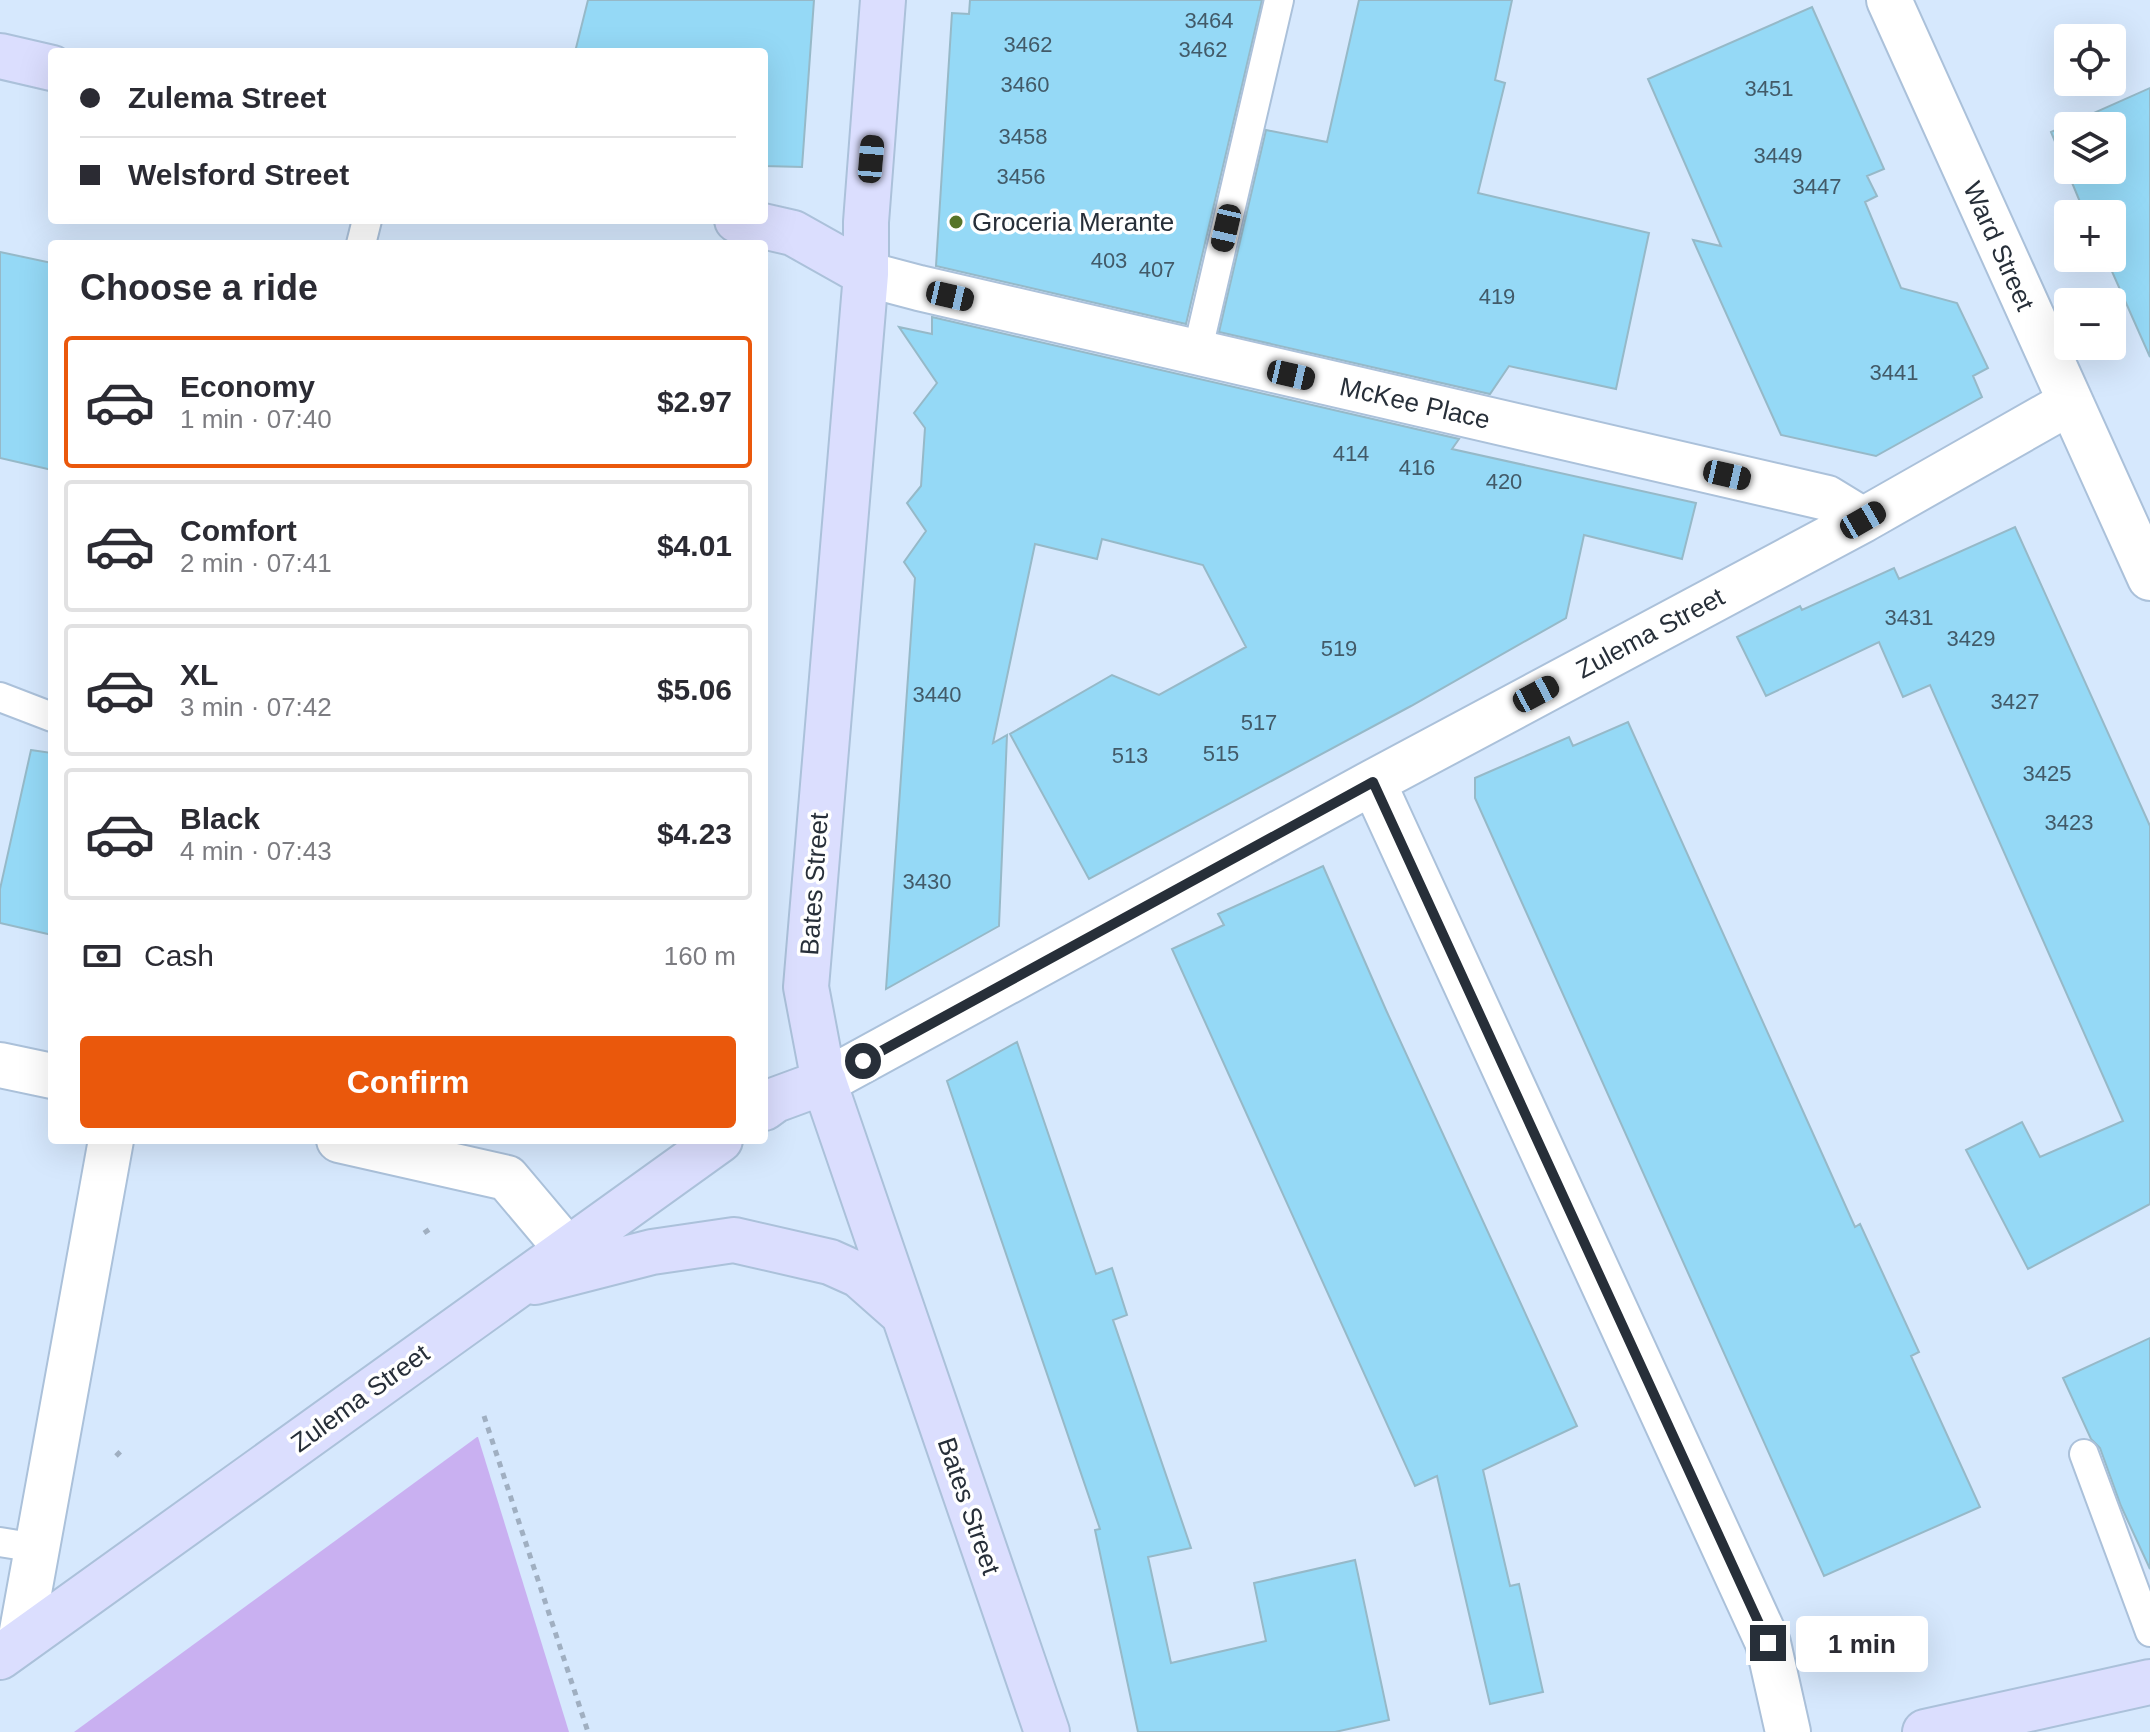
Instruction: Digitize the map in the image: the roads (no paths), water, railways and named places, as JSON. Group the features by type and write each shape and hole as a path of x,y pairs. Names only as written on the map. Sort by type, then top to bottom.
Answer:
{"street":[{"name":"Bates Street","path":"883,0 866,222 866,274 806,987 824,1082 1047,1732"},
{"name":"Ward Street","path":"1889,0 2150,578"},
{"path":"0,56 48,67"},
{"name":"McKee Place","path":"754,224 793,233 866,274 1827,498 1863,520"},
{"name":"Zulema Street","path":"768,1105 824,1082 1373,782 1863,520 2069,403"},
{"path":"1373,782 1768,1643 1788,1732"},
{"path":"0,1065 48,1075"},
{"path":"10,1650 18,1545 110,1144"},
{"path":"357,1144 507,1178 566,1248"},
{"name":"Zulema Street","path":"10,1650 714,1144"},
{"path":"513,1287 652,1252 734,1240 830,1262 859,1275 902,1314"},
{"path":"1925,1732 2150,1682"}],"lane":[{"path":"1197,353 1279,0"},
{"path":"0,697 48,715"},
{"path":"2084,1454 2150,1632"}],"place":[{"name":"Groceria Merante","path":"956,222"}]}
